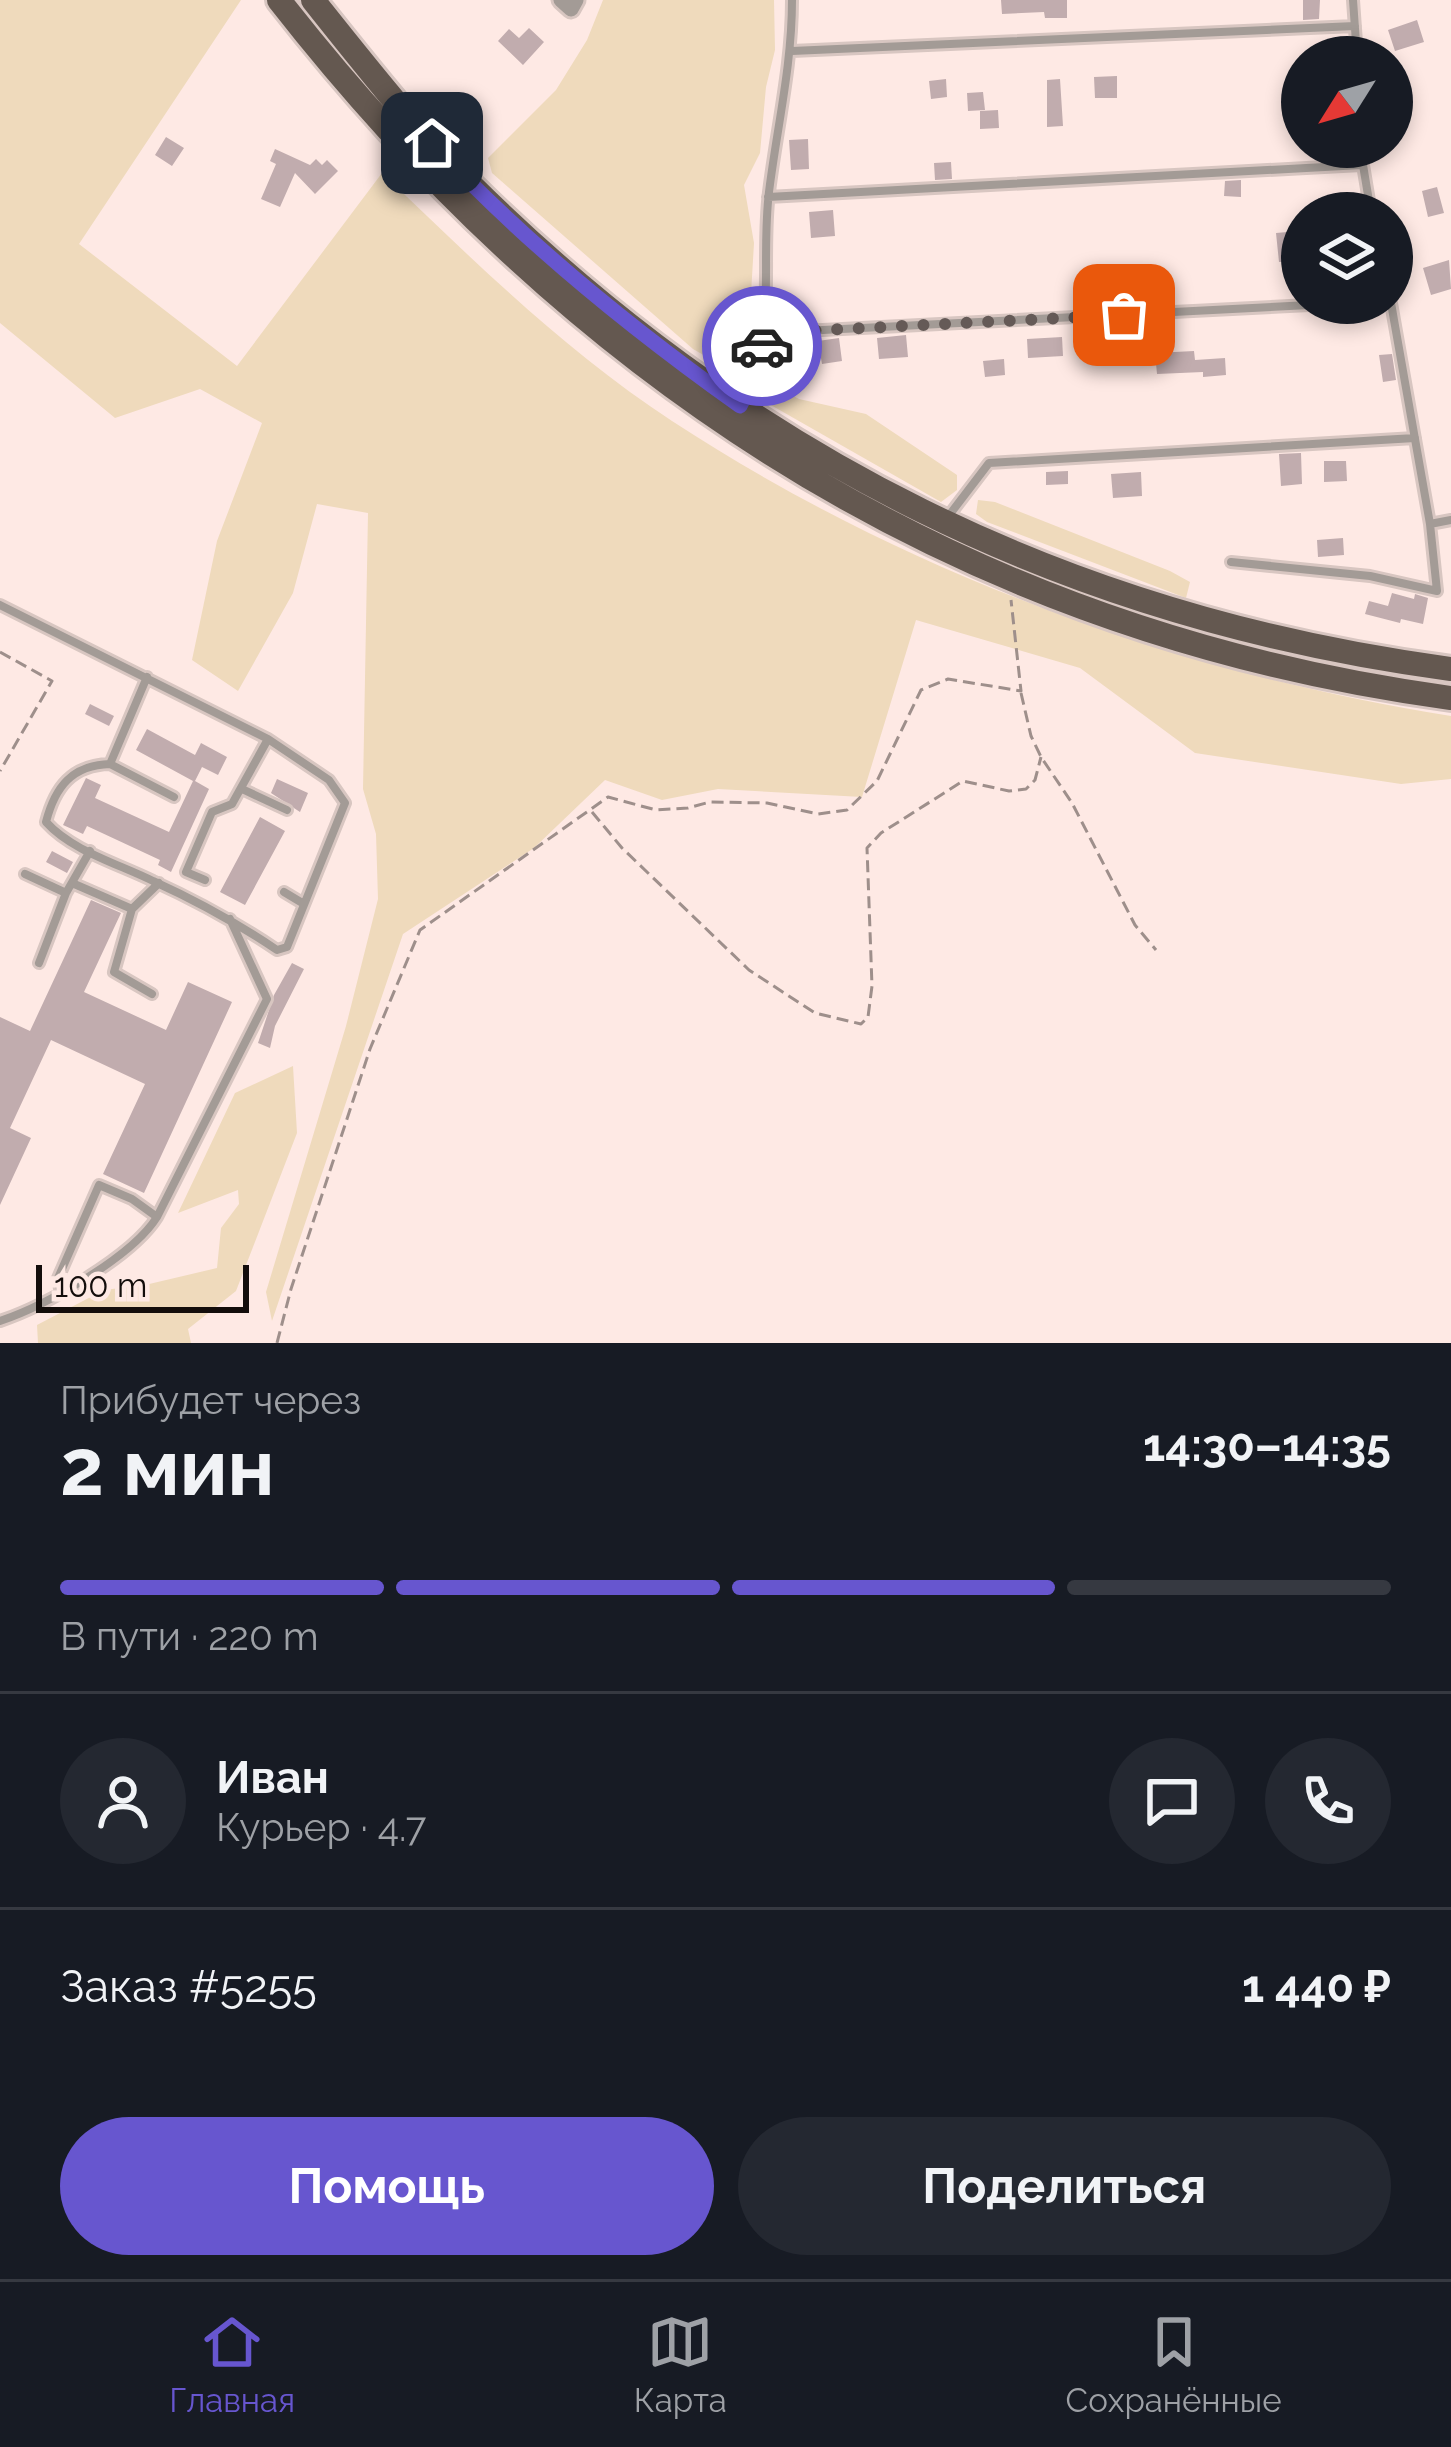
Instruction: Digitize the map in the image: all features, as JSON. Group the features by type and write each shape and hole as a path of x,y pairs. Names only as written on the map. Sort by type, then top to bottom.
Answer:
{"main road":[{"path":"279,0 365,106 536,279 646,370 762,452 844,501 1019,582 1202,645 1369,686 1451,698"},
{"path":"314,0 419,129 510,222 648,339 844,473 944,523 1075,577 1216,622 1352,653 1451,669"}],"street":[{"path":"561,0 571,9 576,0"}],"lane":[{"path":"740,406 759,370 764,333 768,197 792,51 792,0"},
{"path":"1353,0 1356,36"},
{"path":"792,51 1355,26"},
{"path":"768,197 1305,168"},
{"path":"764,333 1281,306"},
{"path":"1231,562 1370,576 1437,591 1395,324"},
{"path":"944,523 989,463 1415,438"},
{"path":"1430,524 1451,520"},
{"path":"0,605 268,739 328,779 345,803 287,947 277,950 230,918 90,851 56,833 46,822 65,780 95,764 110,764 175,797"},
{"path":"110,764 148,676"},
{"path":"205,880 186,872 212,812 232,804 268,739"},
{"path":"242,789 286,810"},
{"path":"39,964 66,893 90,851"},
{"path":"25,874 66,893"},
{"path":"72,883 132,909"},
{"path":"152,994 114,972 132,909 159,883"},
{"path":"284,892 304,904"},
{"path":"0,1322 62,1294 147,1234 157,1217 267,999 230,918"},
{"path":"62,1294 58,1278 99,1185 132,1199 157,1217"}],"path":[{"path":"1019,582 1010,596 1031,736 1136,925 1156,950"},
{"path":"0,652 52,682 0,771"},
{"path":"277,1343 370,1049 420,930 608,796 656,810 710,802 767,802 818,814 847,810 877,782 921,690 948,679 1021,691"},
{"path":"590,810 622,848 749,970 815,1013 861,1024 868,1017 872,986 867,848 881,832 963,781 1026,790 1035,780 1041,757"}],"shaded area":[{"path":"0,0 241,0 79,244 237,366 382,173 521,304 594,365 761,476 949,570 1145,644 1348,697 1451,716 1451,779 1401,784 1195,753 1080,668 916,620 862,797 718,789 662,800 605,780 534,848 403,934 272,1321 266,1292 346,1026 378,899 376,834 363,789 368,513 317,504 293,593 238,691 192,660 217,541 262,423 200,389 115,418 0,323"},
{"path":"603,0 774,0 775,50 760,153 744,185 754,243 750,311 730,326 719,364 693,349 492,173 488,158 556,90 587,40"},
{"path":"767,382 799,399 866,414 957,475 957,490 941,502 762,400 757,384"},
{"path":"978,500 995,502 1170,571 1190,582 1186,598 987,522 976,514"},
{"path":"946,535 1349,664 1451,679 1451,686 1300,656 1203,630 1014,568"},
{"path":"293,1066 297,1133 236,1291 188,1329 191,1343 38,1343 37,1325 104,1290 217,1268 221,1228 239,1204 238,1190 178,1213 235,1093"}],"building":[{"path":"1001,0 1067,0 1067,18 1045,18 1044,12 1002,14"},
{"path":"1303,0 1320,0 1319,19 1303,20"},
{"path":"1417,20 1424,42 1413,45 1413,36 1390,36 1388,30"},
{"path":"529,28 544,42 523,65 498,41 509,29 519,38"},
{"path":"1117,76 1117,98 1095,98 1094,77"},
{"path":"946,79 947,97 931,99 929,81"},
{"path":"1060,79 1063,126 1047,127 1047,80"},
{"path":"983,92 985,110 968,111 967,93"},
{"path":"998,110 999,128 980,129 980,111"},
{"path":"166,137 184,148 172,166 155,155"},
{"path":"808,139 809,169 791,170 789,140"},
{"path":"275,149 310,165 316,159 322,165 327,160 338,171 315,194 295,173 280,207 261,199 276,164 270,161"},
{"path":"951,162 952,179 935,180 934,163"},
{"path":"1241,180 1241,197 1224,196 1225,181"},
{"path":"1437,187 1444,213 1428,217 1422,191"},
{"path":"833,210 835,236 811,238 809,212"},
{"path":"1276,233 1281,233 1281,262 1279,262"},
{"path":"1449,260 1451,289 1431,295 1423,268"},
{"path":"777,298 794,298 795,314 778,315"},
{"path":"906,335 908,357 879,359 877,338"},
{"path":"1062,337 1063,356 1028,358 1027,339"},
{"path":"839,338 842,361 822,364 818,341"},
{"path":"1194,351 1195,360 1225,358 1226,375 1157,374 1155,353"},
{"path":"1392,354 1396,380 1383,382 1379,355"},
{"path":"1004,359 1005,375 985,377 983,361"},
{"path":"1301,453 1302,484 1281,486 1279,454"},
{"path":"1324,461 1346,461 1347,481 1324,482"},
{"path":"1068,471 1068,484 1046,485 1046,472"},
{"path":"1141,472 1142,496 1113,498 1111,474"},
{"path":"1343,538 1344,555 1318,557 1317,540"},
{"path":"1392,593 1428,598 1423,624 1365,614 1369,601 1388,606"},
{"path":"90,704 114,716 109,726 85,714"},
{"path":"147,729 195,755 201,743 227,757 218,775 202,767 195,781 209,789 171,872 158,865 160,860 87,826 83,834 63,825 86,778 101,785 95,798 169,832 193,781 136,750"},
{"path":"277,779 308,793 300,812 271,793"},
{"path":"260,817 285,831 245,905 220,892"},
{"path":"52,851 73,862 67,873 46,862"},
{"path":"91,900 121,913 84,992 166,1030 188,982 232,1002 144,1193 103,1174 145,1084 51,1040 10,1128 31,1138 0,1205 0,1017 30,1031"},
{"path":"292,963 304,969 275,1026 270,1048 258,1043 274,995"}],"way so far":[{"path":"762,346 764,333 1124,315"}],"route":[{"path":"432,143 549,257 648,339 740,406 759,370 762,346"}]}
